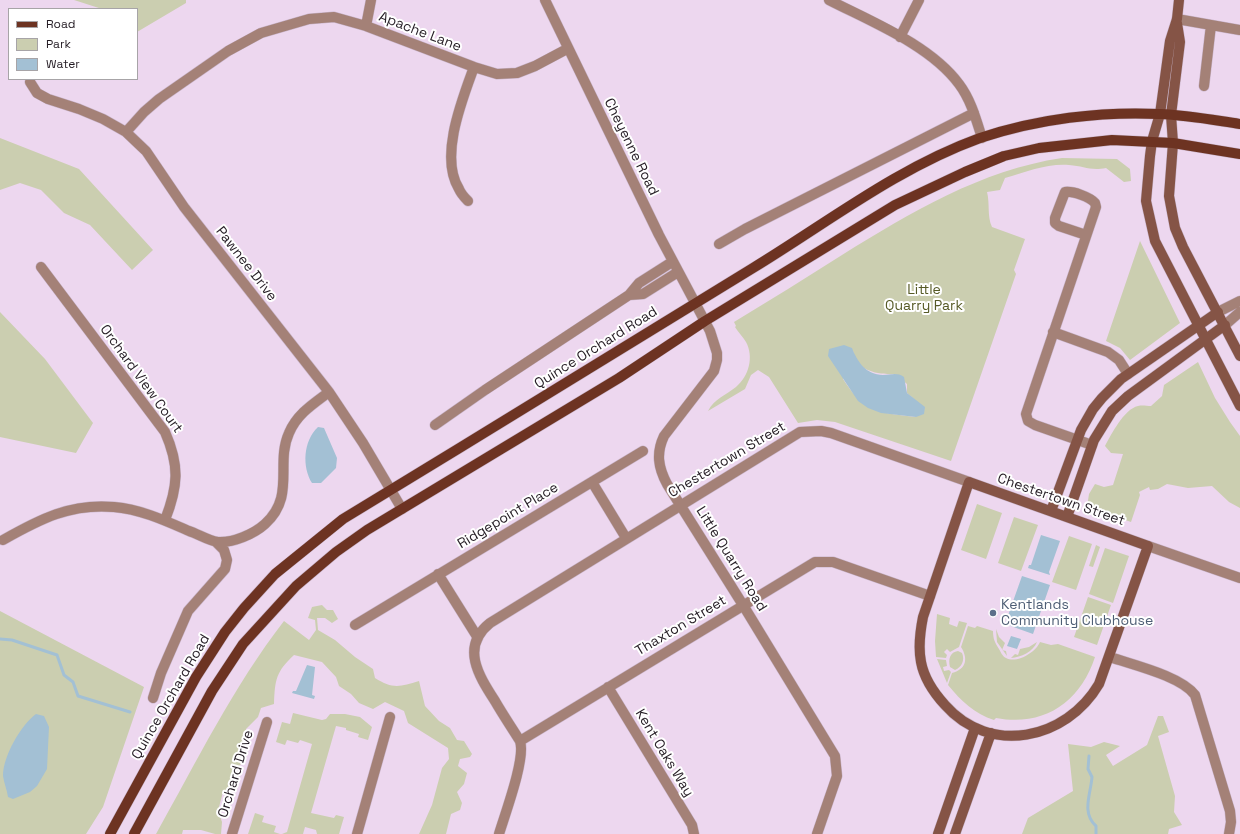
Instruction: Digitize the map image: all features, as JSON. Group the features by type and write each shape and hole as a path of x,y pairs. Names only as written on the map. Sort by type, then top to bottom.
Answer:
{"main road":[{"name":"Quince Orchard Road","path":"110,834 204,663 244,608 275,574 343,519 695,304 897,177 929,160 982,138 1031,125 1097,115 1160,114 1240,124"},
{"path":"134,834 216,685 243,644 300,582 336,552 366,530 618,378 705,321 895,205 965,172 1004,156 1039,148 1112,140 1173,143 1240,154"}],"street":[{"path":"366,26 371,0"},
{"name":"Cheyenne Road","path":"545,0 567,49 672,262 695,304"},
{"path":"829,0 900,37 944,67 960,85 974,113 982,138"},
{"path":"900,37 919,0"},
{"path":"1179,0 1177,19 1170,41 1160,114 1152,141 1146,201 1151,229 1155,241 1240,406"},
{"name":"Apache Lane","path":"126,132 144,112 159,99 228,51 260,33 309,19 334,17 366,26 474,67 497,74 517,73 535,66 567,49"},
{"path":"1177,19 1240,30"},
{"path":"1177,19 1180,42 1171,115 1173,143 1169,196 1175,228 1240,356"},
{"path":"1204,86 1211,25"},
{"path":"468,202 458,189 452,168 452,142 461,102 474,67"},
{"name":"Pawnee Drive","path":"30,82 37,93 48,99 85,111 126,132 146,151 184,207 328,392 402,509"},
{"path":"718,244 745,228 974,113"},
{"path":"1086,235 1059,226 1055,223 1055,218 1065,192 1070,192 1084,197 1095,203 1096,208 1026,409 1026,416 1028,421 1035,425 1092,445"},
{"path":"435,425 490,386 629,295 639,283 672,262"},
{"name":"Orchard View Court","path":"41,267 165,432 176,462 176,482 174,498 165,520"},
{"path":"629,295 643,294 678,272"},
{"path":"1051,511 1077,440 1093,409 1112,388 1128,374 1198,325 1218,312 1240,301"},
{"name":"Little Quarry Road","path":"695,304 705,321 716,347 716,366 706,382 664,436 658,454 660,470 680,505 835,756 837,776 818,834"},
{"path":"1067,516 1092,445 1103,423 1118,404 1225,326 1240,312"},
{"path":"1053,332 1108,352 1119,360 1128,374"},
{"path":"216,542 231,540 251,532 265,524 277,508 284,489 284,454 289,432 300,414 328,392"},
{"name":"Chestertown Street","path":"520,741 479,674 474,655 478,638 483,630 490,623 626,538 791,436 800,432 811,431 831,434 1240,578"},
{"name":"Ridgepoint Place","path":"355,625 643,451"},
{"path":"592,482 626,538"},
{"path":"969,482 923,617 920,638 921,662 925,674 935,693 949,710 975,728 991,733 1012,736 1032,734 1052,728 1064,721 1077,712 1091,698 1099,684 1110,657 1148,546"},
{"path":"3,540 35,522 72,509 95,506 115,507 139,512 165,520 216,542 224,550 227,560 225,569 188,611 161,673 153,698"},
{"name":"Thaxton Street","path":"520,741 807,565 823,561 842,565 930,596"},
{"path":"438,574 478,638"},
{"path":"1110,657 1177,680 1188,687 1195,695 1230,811 1231,822 1229,834"},
{"name":"Kent Oaks Way","path":"608,687 692,824 694,834"},
{"path":"357,834 390,717"},
{"name":"Orchard Drive","path":"232,834 267,722"},
{"path":"938,834 975,728"},
{"path":"955,834 991,733"},
{"path":"499,834 519,766 521,751 520,741"}],"green space":[{"path":"74,0 186,0 186,3 138,31 138,8 99,8"},
{"path":"0,138 79,169 153,250 132,270 90,225 64,213 41,190 20,183 0,190"},
{"name":"Little Quarry Park","path":"1062,158 1117,159 1130,169 1131,181 1124,182 1106,168 1091,169 1069,165 1053,165 1037,168 1005,178 1000,190 987,192 990,223 992,227 1025,239 1014,270 1016,274 951,461 835,422 817,420 798,423 769,377 758,370 751,375 745,389 708,411 717,400 740,383 749,366 750,354 746,342 735,327 734,322 868,239 920,209 975,183 1003,172","holes":["853,351 855,358 863,367 882,374 895,374 907,384 907,393 914,399 916,417 882,412 874,409 858,398 843,379"]},
{"path":"1140,241 1180,323 1130,360 1120,348 1106,341"},
{"path":"0,312 45,359 93,423 76,453 0,437"},
{"path":"1198,362 1215,398 1240,436 1240,508 1229,502 1212,486 1188,488 1167,484 1158,489 1150,490 1149,487 1139,492 1140,495 1131,522 1087,507 1089,494 1095,484 1104,487 1113,485 1123,454 1111,453 1105,446 1114,429 1123,417 1133,408 1138,406 1151,406 1162,396 1164,385"},
{"path":"977,504 1002,513 986,559 961,550"},
{"path":"1014,517 1038,525 1021,571 998,563"},
{"path":"1069,536 1092,544 1076,590 1052,582"},
{"path":"1096,545 1100,547 1093,567 1089,566"},
{"path":"1105,548 1129,556 1113,603 1089,594"},
{"path":"1088,597 1111,605 1097,645 1074,637"},
{"path":"322,605 327,610 333,610 338,619 332,623 325,618 317,618 318,630 335,640 355,657 373,669 375,678 381,682 401,686 419,681 425,706 439,721 450,728 457,740 464,741 472,754 470,757 460,759 458,766 467,773 464,784 457,792 462,803 460,810 451,814 446,834 419,834 432,805 442,768 449,759 448,748 408,723 404,711 385,702 373,709 359,703 351,694 339,686 336,677 322,662 294,655 280,671 276,682 274,704 261,708 258,717 246,729 244,761 234,771 233,786 223,792 218,811 222,822 221,834 201,830 183,830 182,834 156,834 232,698 248,672 284,621 309,640 316,630 315,620 308,618 312,607"},
{"path":"0,611 144,687 103,807 86,834 0,834"},
{"path":"937,614 950,618 949,624 957,627 959,621 967,623 959,647 950,652 947,649 944,652 947,655 946,658 936,657 935,641"},
{"path":"968,626 975,628 977,626 993,631 996,645 1005,657 1010,659 1026,656 1035,650 1040,642 1051,645 1058,644 1095,657 1080,687 1058,708 1044,715 1029,719 1013,720 996,718 994,720 975,711 948,685 952,673 961,669 965,663 965,655 961,647"},
{"path":"996,629 999,637 1005,643 1002,649 997,642"},
{"path":"1037,642 1033,649 1011,658 1015,654 1018,655 1020,649 1029,647"},
{"path":"958,651 962,653 963,661 955,670 950,667 949,661 951,654"},
{"path":"937,659 946,660 947,666 943,667 944,671 949,670 951,672 947,683"},
{"path":"293,713 322,720 326,719 330,714 345,714 360,717 372,727 368,740 358,737 359,734 346,730 346,728 336,726 311,813 334,818 336,815 344,817 339,834 317,834 316,830 305,827 303,834 282,834 287,832 312,744 300,740 298,743 287,740 285,745 276,742 282,722 290,724"},
{"path":"1158,716 1163,716 1169,732 1158,736 1175,796 1174,812 1182,825 1169,829 1168,834 1022,834 1028,818 1073,791 1068,744 1091,747 1104,742 1120,746 1106,755 1113,766 1147,745"},
{"path":"255,813 264,816 262,822 276,826 274,832 280,834 248,834"}],"water":[{"path":"844,345 852,348 863,366 872,373 883,375 896,374 904,377 907,393 925,407 924,414 916,417 881,413 868,408 858,401 828,356 829,349"},
{"path":"318,427 324,428 337,458 336,468 321,483 312,483 307,469 306,454 309,439"},
{"path":"1041,535 1060,541 1049,572 1050,575 1028,568 1029,565 1031,565"},
{"path":"1022,576 1050,585 1033,634 1005,624"},
{"path":"1011,636 1021,639 1017,649 1007,646"},
{"path":"307,665 315,667 312,695 315,696 314,699 292,693 293,691 296,691"},
{"path":"36,714 44,716 49,727 47,769 37,786 30,792 13,799 8,797 3,779 6,759 9,750 19,733"}],"waterway":[{"path":"0,639 12,640 57,655 64,675 73,682 78,696 130,712"},
{"path":"1089,756 1088,769 1092,777 1088,809 1091,821 1096,826 1096,834"}],"place":[{"name":"Kentlands Community Clubhouse","path":"993,613"}]}
